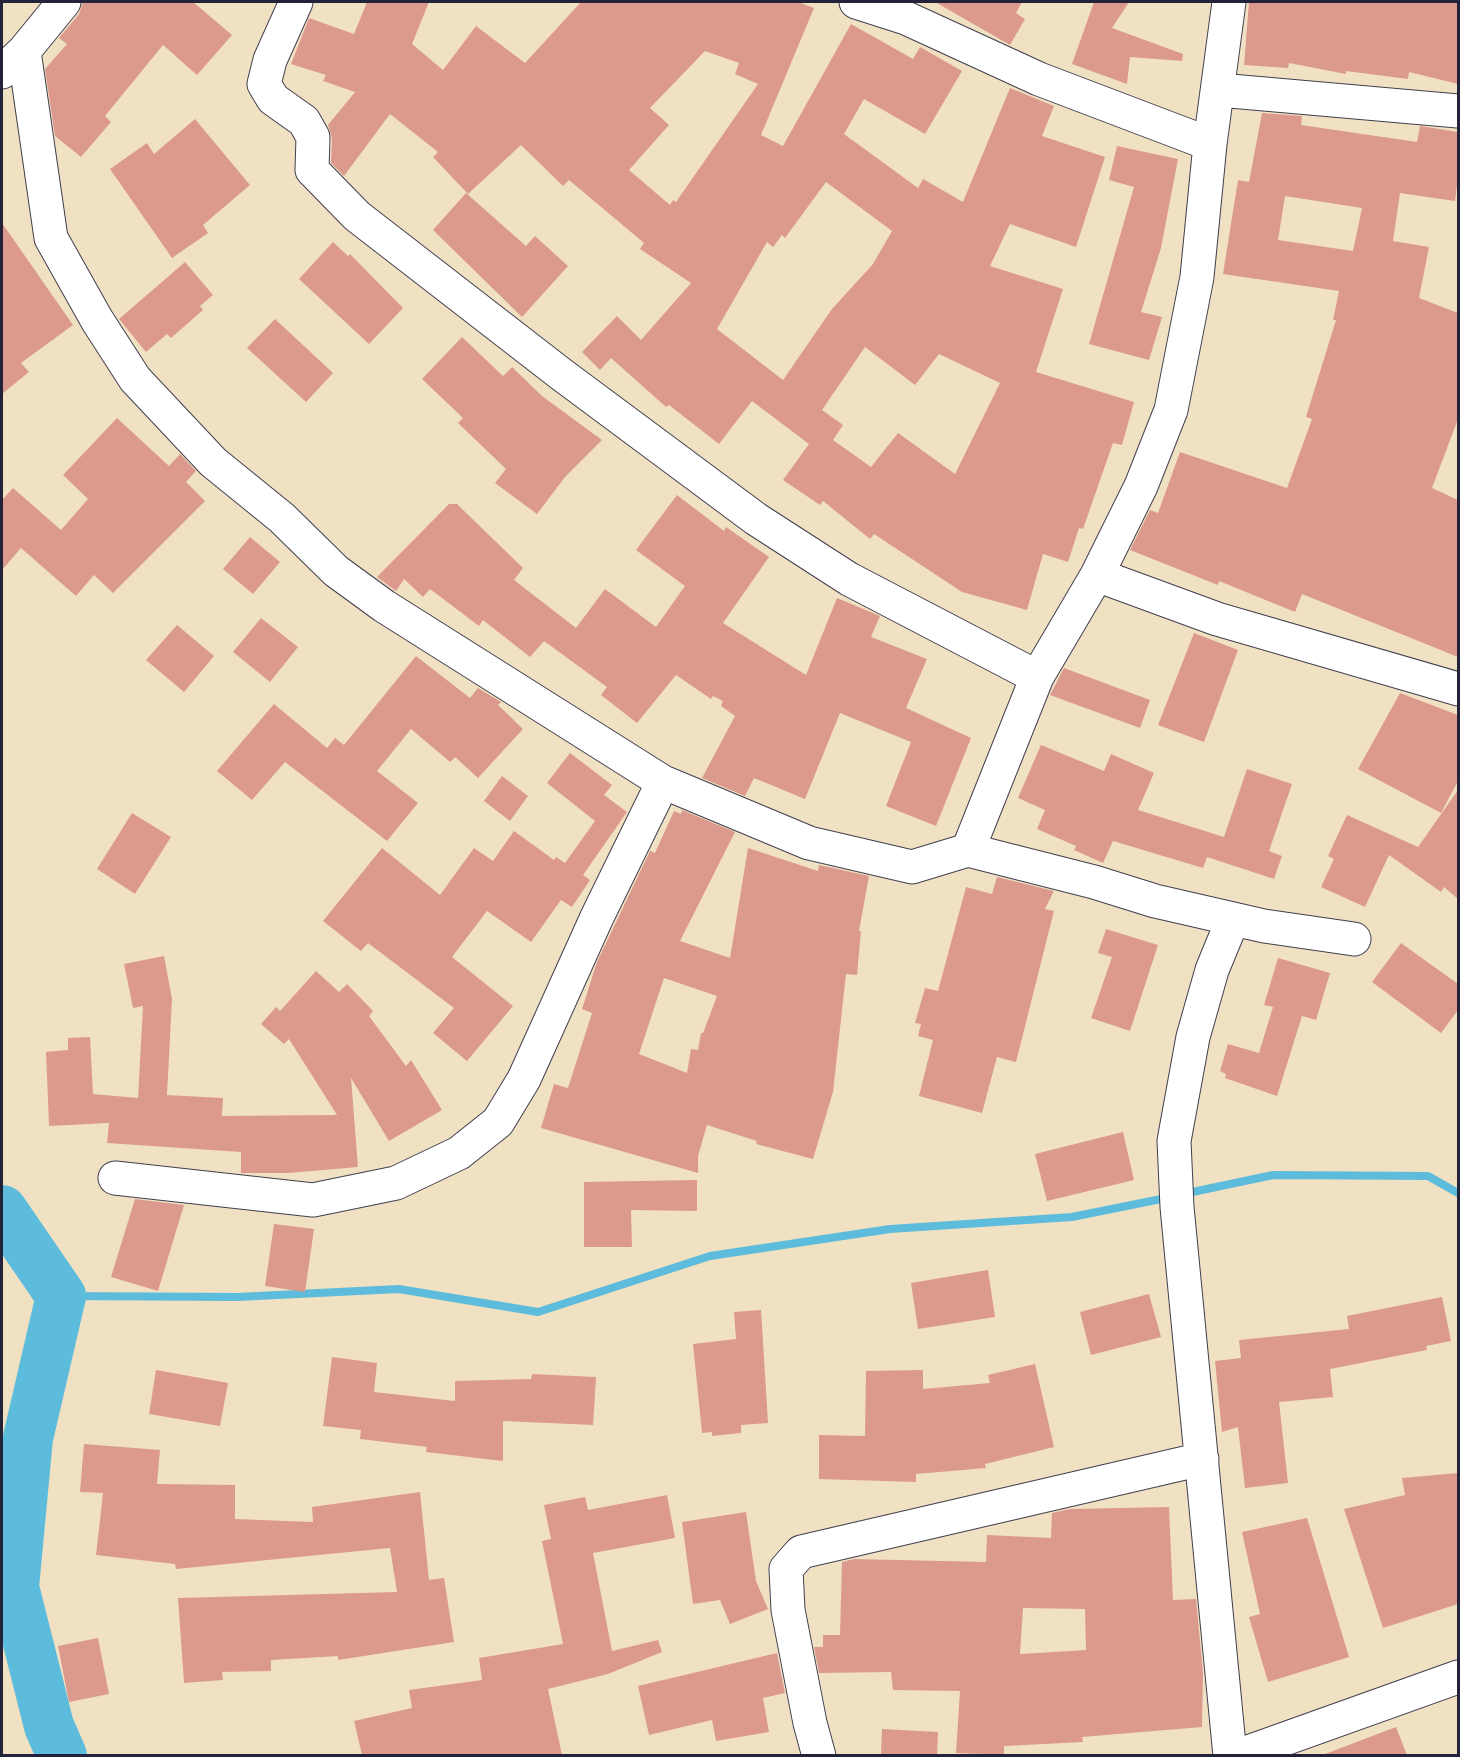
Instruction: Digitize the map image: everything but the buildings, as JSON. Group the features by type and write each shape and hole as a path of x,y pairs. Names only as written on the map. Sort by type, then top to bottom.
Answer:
{"street":[{"path":"64,2 13,62 51,238 96,320 135,379 213,462 282,518 336,571 384,606 663,782 809,843 881,862 912,867 968,850 1094,882 1155,901 1233,919 1354,939"},
{"path":"296,2 270,60 264,84 273,99 304,121 313,137 312,170 357,216 561,374 756,519 849,579 1037,677"},
{"path":"856,2 910,10 1039,79 1210,144"},
{"path":"968,850 1037,677 1096,575 1141,486 1171,410 1197,277 1210,144 1229,2"},
{"path":"1219,90 1458,111"},
{"path":"1096,575 1217,619 1458,689"},
{"path":"115,1178 314,1200 396,1183 459,1153 498,1122 524,1079 597,916 663,782"},
{"path":"1230,1755 1177,1207 1174,1141 1193,1037 1212,970 1233,919"},
{"path":"819,1755 810,1723 788,1610 786,1569 801,1552 1202,1459"},
{"path":"1237,1755 1458,1677"}],"waterway":[{"path":"1183,1194 1273,1175 1428,1176 1458,1193"},
{"path":"61,1296 237,1297 399,1289 538,1312 710,1256 890,1229 1072,1217 1171,1197"},
{"path":"2,1210 61,1296 28,1438 14,1587 49,1726 62,1756"}]}
